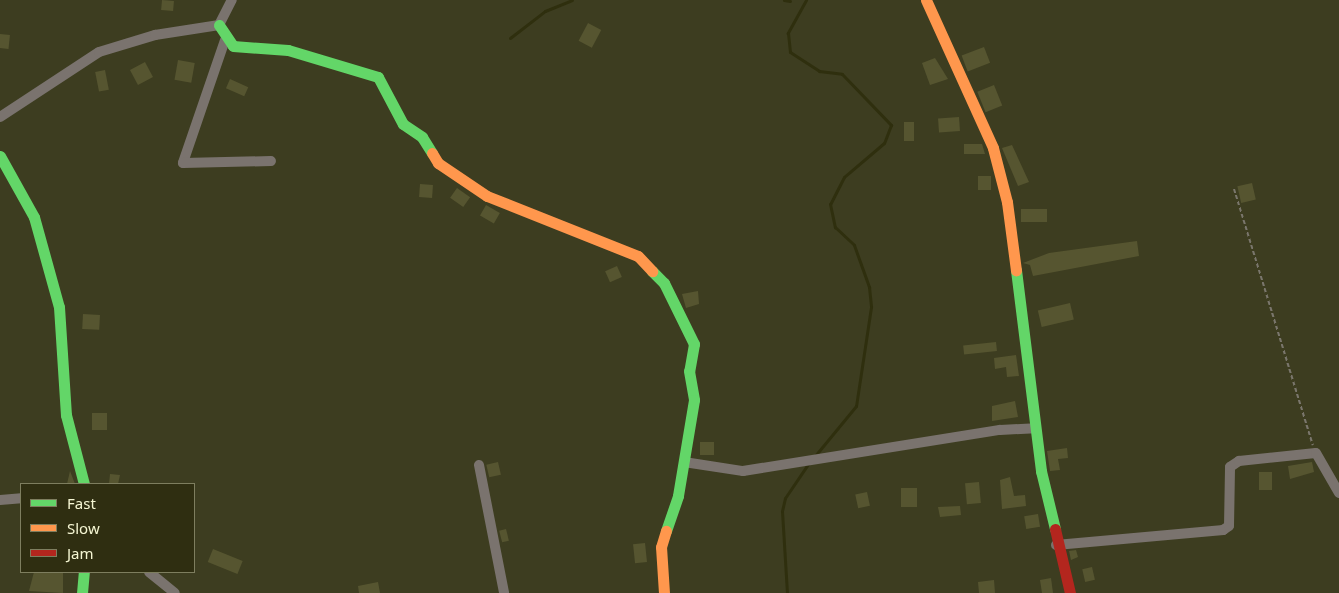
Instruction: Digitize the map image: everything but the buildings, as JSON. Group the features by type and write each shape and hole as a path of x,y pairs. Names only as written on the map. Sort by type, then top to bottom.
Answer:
{"street":[{"path":"232,0 219,25 225,40 233,46 288,50 344,63 378,77 403,124 422,137 438,164 487,196 638,256 664,284 694,344 689,371 694,400 684,462 661,548 664,593"},
{"path":"926,0 992,148 1007,202 1035,428 1056,545 1070,593"},
{"path":"0,118 99,52 155,35 219,25"},
{"path":"225,40 182,163 271,161"},
{"path":"0,156 34,217 59,307 66,361 66,415 72,455 84,483"},
{"path":"684,462 743,471 1000,430 1035,428"},
{"path":"1056,545 1223,530 1229,526 1228,474 1233,463 1316,453 1339,493"},
{"path":"479,465 504,593"},
{"path":"0,500 20,498"},
{"path":"82,593 84,573"},
{"path":"150,573 175,593"}],"path":[{"path":"1234,189 1316,453"}],"waterway":[{"path":"510,38 545,11 572,0"},
{"path":"784,0 790,1"},
{"path":"806,0 788,33 790,52 819,71 842,74 891,125 884,143 844,177 830,204 835,227 854,245 869,287 871,307 856,406 814,457"},
{"path":"787,593 782,511 785,498 808,464"}],"traffic: fast":[{"path":"219,25 233,46 288,50 378,77 403,124 422,137 432,153"},
{"path":"0,156 34,217 59,307 66,415 84,483"},
{"path":"1016,270 1041,471 1055,529"},
{"path":"652,271 664,283 694,344 689,371 694,400 678,496 666,531"},
{"path":"82,593 84,573"}],"traffic: slow":[{"path":"926,0 993,148 1007,202 1016,270"},
{"path":"432,153 438,163 487,196 638,256 652,271"},
{"path":"664,593 661,547 666,531"}],"traffic: jam":[{"path":"1055,529 1070,593"}]}
